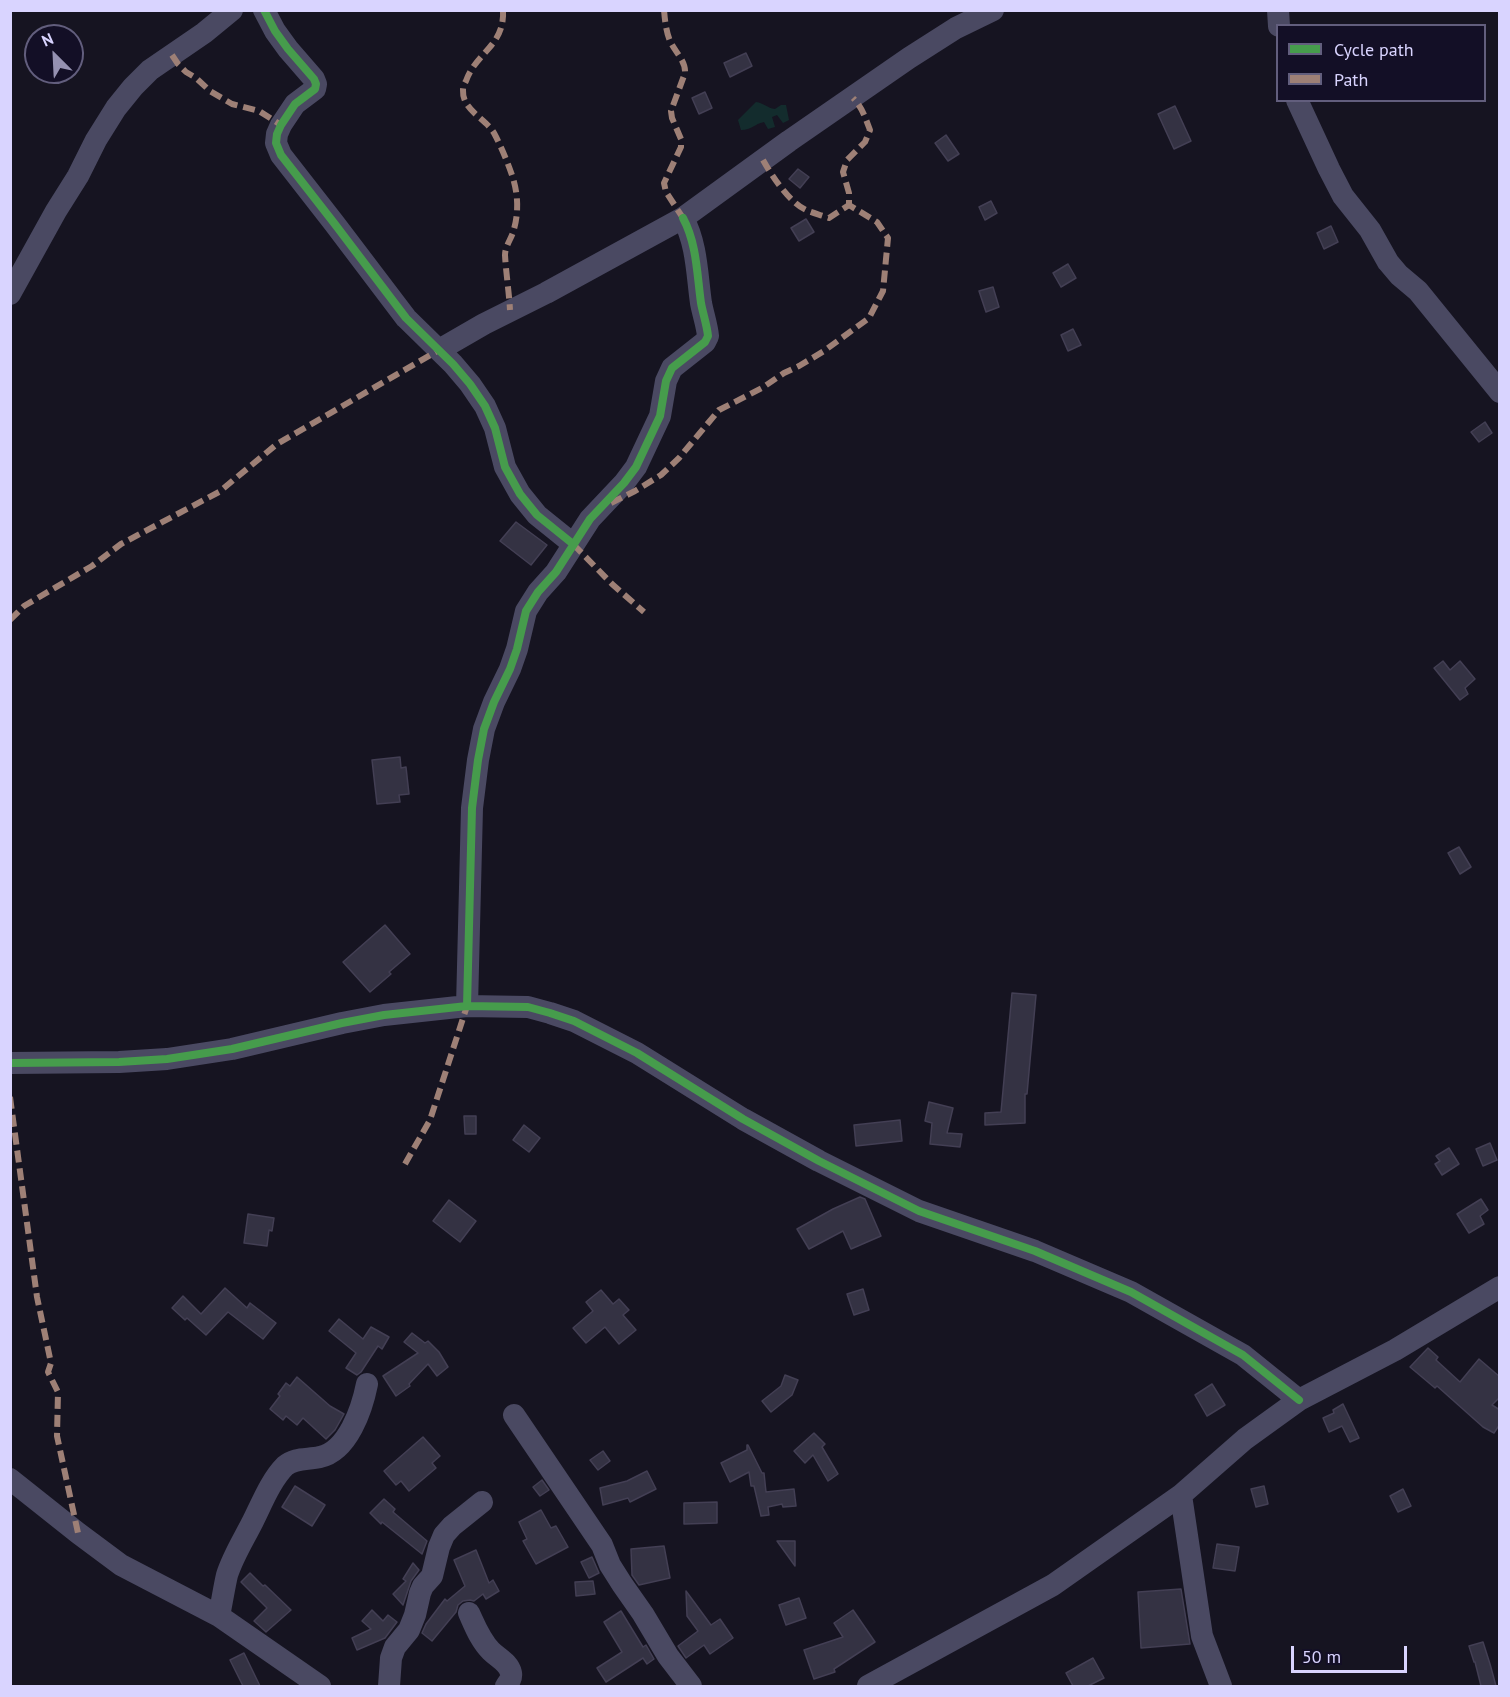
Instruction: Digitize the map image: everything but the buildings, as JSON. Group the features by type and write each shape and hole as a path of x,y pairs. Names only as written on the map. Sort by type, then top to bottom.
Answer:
{"street":[{"path":"10,294 116,108 150,70 204,33 232,10"},
{"path":"264,10 275,31 309,72 316,84 315,89 295,104 281,125 276,143 281,155 406,318 440,350 470,384 485,406 495,428 505,467 520,494 537,515 573,544"},
{"path":"440,350 484,324 683,218 909,58 956,28 993,10"},
{"path":"1298,102 1343,196 1370,230 1388,262 1418,291 1500,392"},
{"path":"467,1006 472,808 484,729 510,669 526,611 538,592 556,572 590,519 636,467 660,416 666,381 672,368 705,342 708,336 701,304 696,260 683,218"},
{"path":"10,1063 166,1059 232,1049 384,1015 467,1006 528,1007 574,1021 637,1053 752,1124 918,1211 1035,1251 1131,1292 1243,1355 1299,1400"},
{"path":"867,1686 1053,1585 1181,1495 1245,1439 1299,1400 1395,1350 1500,1287"},
{"path":"219,1616 227,1576 234,1557 267,1492 291,1461 320,1457 332,1453 341,1446 362,1407 368,1384"},
{"path":"514,1415 602,1545 610,1565 668,1656 691,1686"},
{"path":"10,1479 121,1565 219,1616 320,1686"},
{"path":"1181,1495 1202,1636 1221,1686"},
{"path":"389,1686 391,1658 395,1647 409,1630 420,1593 432,1576 438,1547 444,1535 482,1502"},
{"path":"469,1613 481,1639 511,1672 511,1680 507,1686"}],"green space":[{"path":"756,102 775,109 786,105 789,120 783,123 777,115 772,117 775,127 768,129 764,122 741,130 738,120"}],"marked path":[{"path":"503,10 502,22 495,41 476,63 463,90 466,103 494,133 516,188 516,222 505,255 510,310"},
{"path":"664,10 669,37 685,69 671,111 681,139 681,147 664,183 666,192 683,218"},
{"path":"172,55 186,72 210,91 232,104 259,111 281,125"},
{"path":"763,160 787,195 806,210 829,218 849,205 849,193 843,172 847,160 865,142 870,130 861,109 853,98"},
{"path":"611,503 661,475 679,458 719,410 762,388 824,351 869,318 883,291 888,238 877,222 849,205"},
{"path":"10,620 24,606 92,566 121,544 219,492 277,444 439,350"},
{"path":"573,544 612,584 644,612"},
{"path":"405,1164 430,1120 467,1006"},
{"path":"10,1097 37,1297 51,1363 48,1372 58,1392 57,1436 78,1533"}],"cycle path":[{"path":"264,10 275,31 316,84 315,89 295,104 281,125 276,143 281,155 406,318 470,384 485,406 495,428 505,467 520,494 537,515 573,544"},
{"path":"467,1006 472,808 484,729 510,669 526,611 538,592 556,572 590,519 636,467 660,416 666,381 672,368 705,342 708,336 694,249 683,218"},
{"path":"10,1063 167,1059 232,1049 384,1015 467,1006 528,1007 574,1021 637,1053 743,1119 819,1161 919,1211 1035,1251 1131,1292 1243,1355 1299,1400"}]}
